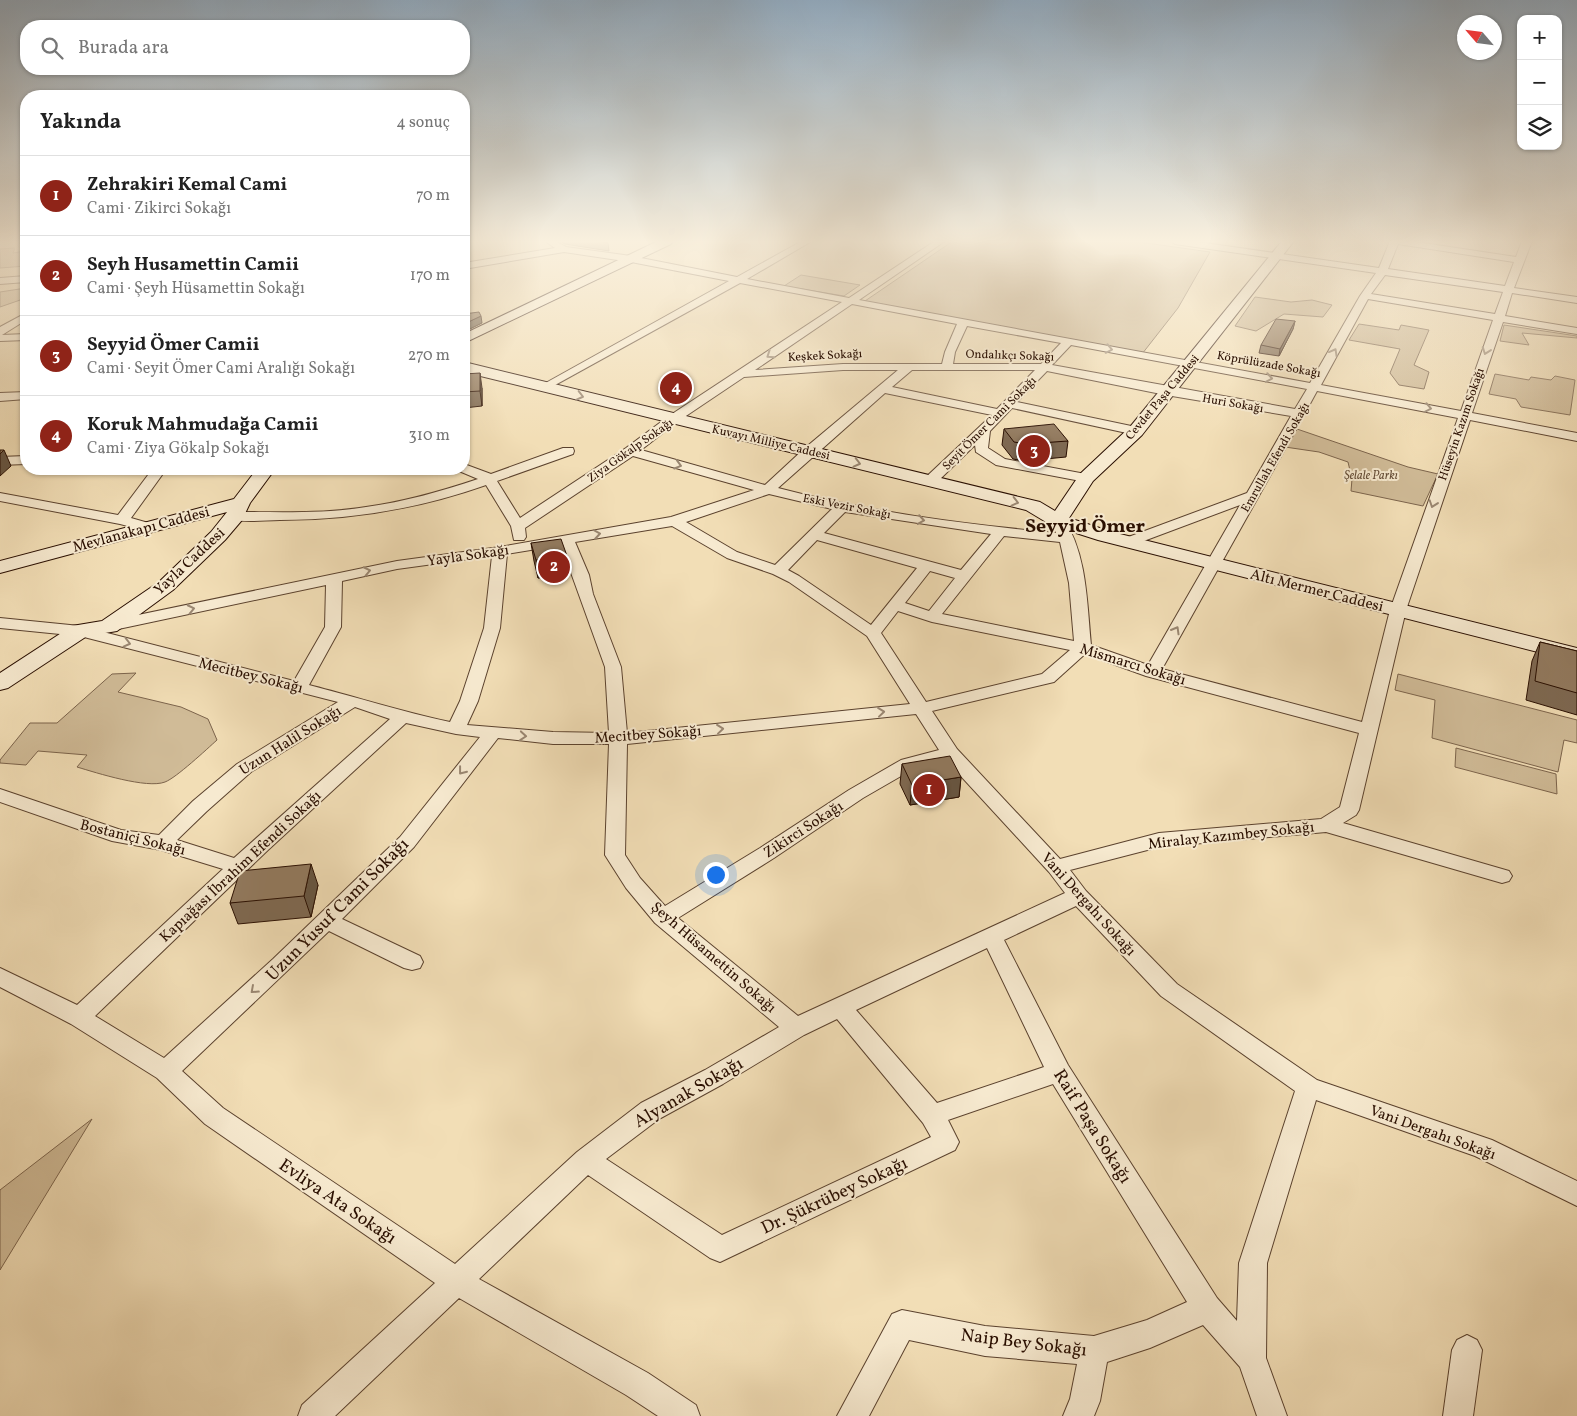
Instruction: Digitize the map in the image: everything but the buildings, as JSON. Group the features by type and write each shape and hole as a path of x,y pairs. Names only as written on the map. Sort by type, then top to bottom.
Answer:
{"street":[{"path":"470,336 531,307"},
{"path":"546,388 691,307"},
{"name":"Ziya Gökalp Sokağı","path":"518,526 631,451 673,419 842,307"},
{"name":"Köprülüzade Sokağı","path":"883,307 1316,386 1577,437"},
{"name":"Cevdet Paşa Caddesi","path":"1062,530 1086,478 1136,431 1235,307"},
{"name":"Emrullah Efendi Sokağı","path":"1152,672 1316,386 1359,307"},
{"path":"1432,307 1577,331"},
{"name":"Hüseyin Kazım Sokağı","path":"1398,610 1502,307"},
{"path":"0,332 20,320"},
{"path":"948,367 950,352 963,322"},
{"path":"0,338 20,337"},
{"name":"Seyit Ömer Cami Sokağı","path":"930,481 984,430 1068,342"},
{"name":"Keşkek Sokağı","path":"741,374 842,367 910,366"},
{"name":"Ondalıkçı Sokağı","path":"910,366 1044,367 1166,391"},
{"name":"Yayla Sokağı","path":"109,626 398,565 500,551 674,521 768,490 810,451 910,366"},
{"name":"Kuvayı Milliye Caddesi","path":"470,369 1033,506 1062,530"},
{"path":"883,389 1136,431"},
{"name":"Huri Sokağı","path":"1166,391 1300,414"},
{"path":"3,399 20,397"},
{"path":"984,430 981,449 1001,462 1086,478"},
{"path":"238,510 320,516 383,509 428,498 568,451"},
{"name":"Eski Vezir Sokağı","path":"631,451 768,490 842,507 1000,532 1062,530"},
{"path":"0,461 20,460"},
{"path":"470,470 488,478 518,526 519,547"},
{"path":"122,520 155,475"},
{"path":"238,510 262,475"},
{"path":"1128,542 1253,495"},
{"path":"0,497 147,526"},
{"path":"778,571 842,507"},
{"name":"Mevlanakapı Caddesi","path":"0,566 147,526 238,510"},
{"name":"Yayla Caddesi","path":"0,683 80,631 109,626 166,586 218,536 238,510"},
{"name":"Vani Dergahı Sokağı","path":"674,521 732,555 778,571 794,579 873,633 950,753 1056,867 1079,896 1169,990 1308,1087 1483,1148 1577,1194"},
{"path":"1062,530 1076,576 1082,648"},
{"name":"Altı Mermer Caddesi","path":"1062,530 1128,542 1577,655"},
{"path":"932,617 1000,532"},
{"path":"813,535 966,576"},
{"name":"Şeyh Hüsamettin Sokağı","path":"566,539 581,575 585,594 613,667 618,739 615,855 633,883 663,917 796,1028"},
{"path":"456,729 469,701 492,628 500,551"},
{"path":"873,633 926,566"},
{"path":"299,687 333,627 334,578"},
{"name":"Mismarcı Sokağı","path":"895,605 932,617 1082,648 1152,672 1369,730"},
{"name":"Miralay Kazımbey Sokağı","path":"1056,867 1160,840 1326,825 1349,810 1398,610"},
{"name":"Meсitbey Sokağı","path":"0,623 80,631 353,701 402,717 456,729 553,738 618,739 920,708 1048,678 1082,648"},
{"name":"Uzun Halil Sokağı","path":"163,843 200,806 244,768 353,701"},
{"name":"Kapıağası İbrahim Efendi Sokağı","path":"79,1016 402,717"},
{"name":"Uzun Yusuf Cami Sokağı","path":"166,1071 327,921 407,842 492,733"},
{"name":"Zikirci Sokağı","path":"663,917 767,853 856,794 908,764 950,753"},
{"name":"Bostaniçi Sokağı","path":"0,795 118,836 163,843 239,867"},
{"path":"1326,825 1502,876"},
{"name":"Alyanak Sokağı","path":"313,1416 586,1160 650,1111 714,1077 796,1028 1079,896"},
{"path":"327,921 412,962"},
{"name":"Raif Paşa Sokağı","path":"992,937 1059,1072 1208,1308"},
{"name":"Evliya Ata Sokağı","path":"0,977 79,1016 166,1071 214,1116 457,1282 637,1384 684,1416"},
{"path":"840,1007 932,1115 1059,1072"},
{"path":"1251,1358 1253,1263 1308,1087"},
{"name":"Dr. Şükrübey Sokağı","path":"586,1160 720,1249 946,1142 932,1115"},
{"path":"1208,1308 1251,1358 1272,1416"},
{"name":"Naip Bey Sokağı","path":"852,1416 902,1324 985,1341 1094,1351 1150,1334 1208,1308"},
{"path":"1458,1416 1467,1350"},
{"path":"1078,1416 1085,1402 1094,1351"}],"green space":[{"path":"897,307 1179,307 1142,354"},
{"path":"1248,307 1330,307 1323,317 1284,314 1256,331 1235,326"},
{"path":"1359,324 1399,330 1401,325 1429,330 1414,365 1429,372 1424,389 1399,385 1390,373 1400,349 1349,340"},
{"path":"1504,325 1577,336 1577,338 1522,333 1529,345 1500,341"},
{"path":"1495,374 1529,380 1531,377 1551,380 1555,376 1575,380 1570,415 1521,407 1516,399 1489,394"},
{"name":"Şelale Parkı","path":"1297,429 1408,467 1438,474 1423,506 1351,491 1352,479 1348,462 1319,452 1285,447"},
{"path":"136,673 118,692 181,707 208,719 217,740 170,779 157,784 135,782 77,767 87,755 38,751 26,765 0,763 0,760 30,723 57,723 112,674"},
{"path":"1398,674 1577,720 1577,743 1564,740 1558,772 1432,738 1435,700 1395,690"},
{"path":"1456,748 1556,774 1557,794 1455,767"},
{"path":"92,1119 0,1270 0,1190"}],"place":[{"name":"Koruk Mahmudağa Camii","path":"676,388"},
{"name":"Seyyid Ömer Camii","path":"1034,451"},
{"name":"Seyh Husamettin Camii","path":"554,567"},
{"name":"Zehrakiri Kemal Cami","path":"929,790"}],"district":[{"name":"Seyyid Ömer","path":"1085,525"}]}
